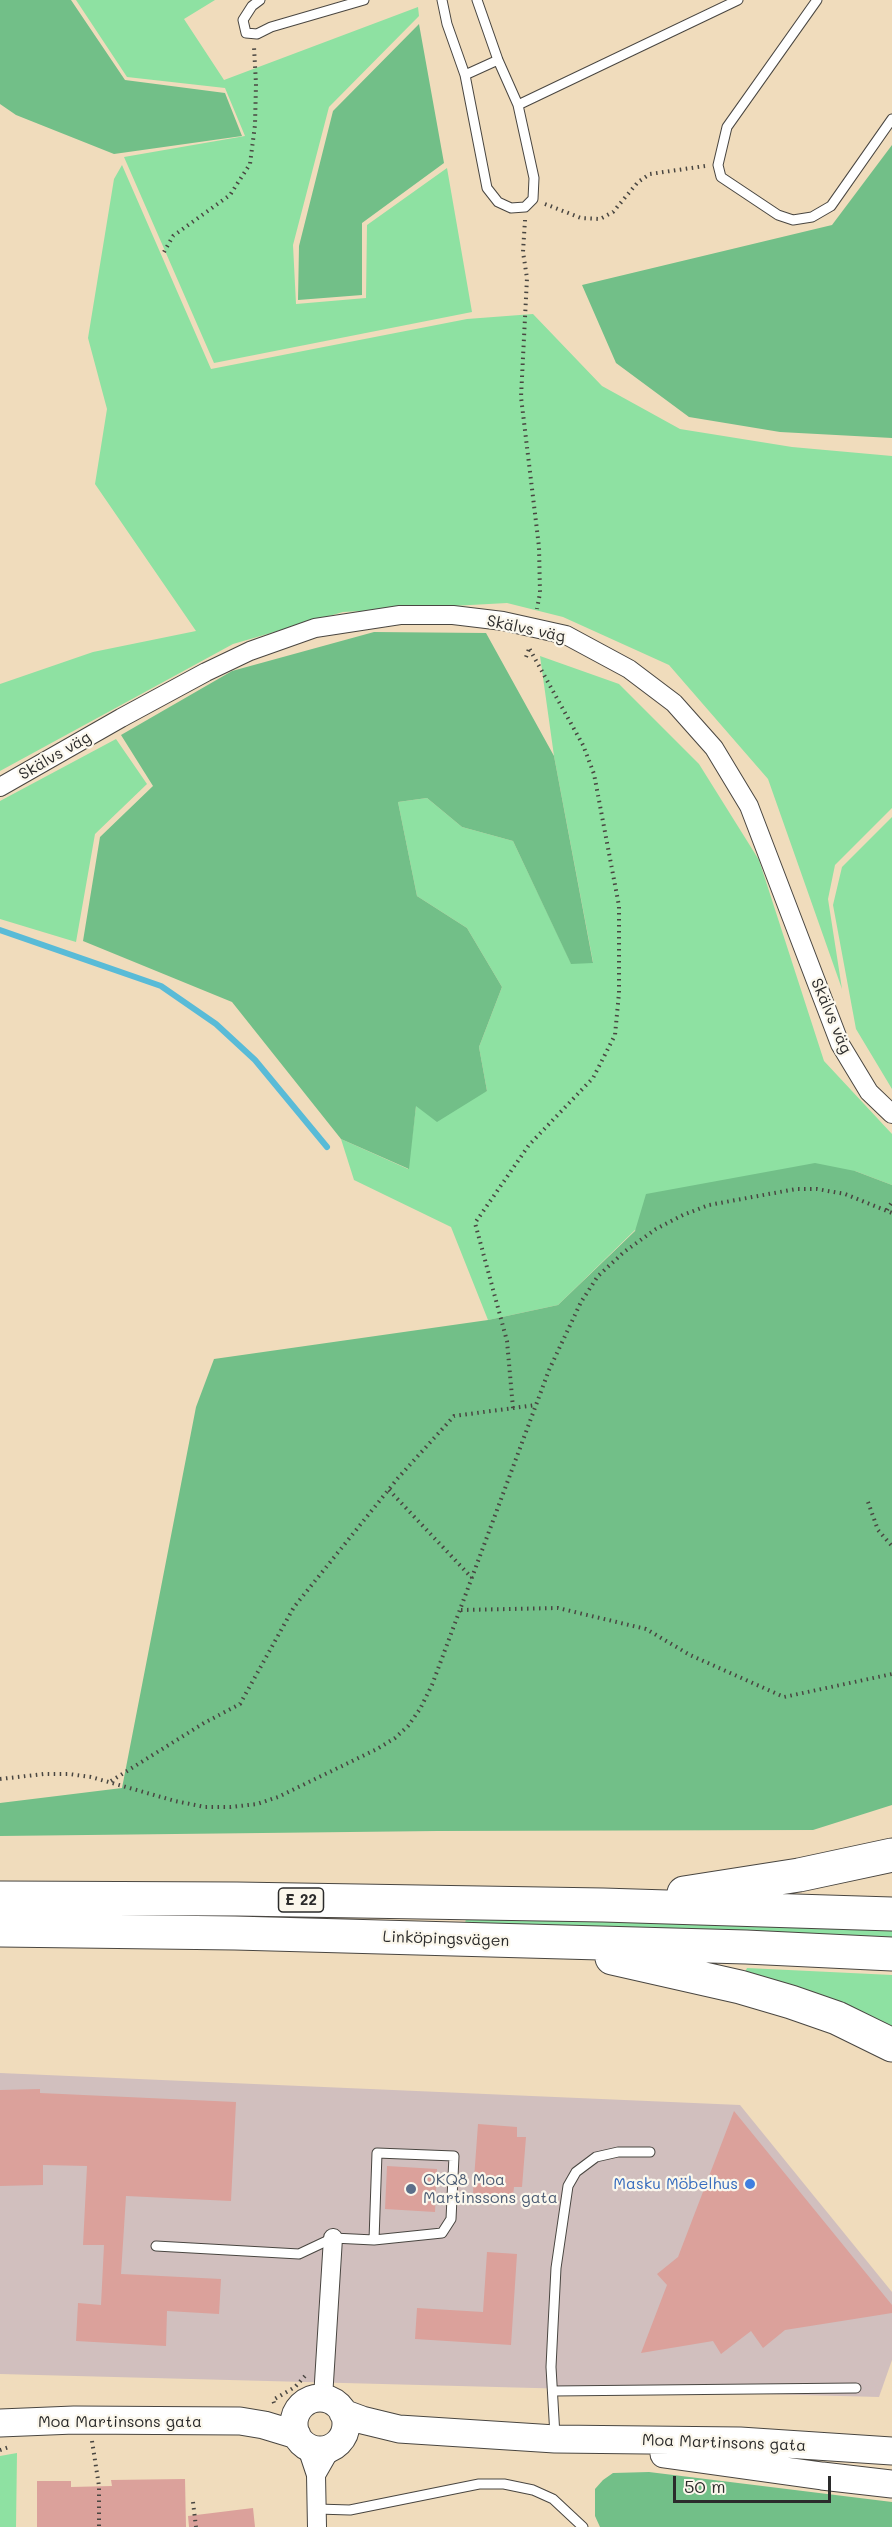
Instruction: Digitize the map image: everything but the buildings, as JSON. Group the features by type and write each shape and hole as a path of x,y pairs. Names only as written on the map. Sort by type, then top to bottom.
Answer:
{"highway":[{"path":"603,1905 799,1875 892,1855"},
{"name":"E 22","path":"0,1898 603,1905 892,1914"},
{"name":"Linköpingsvägen","path":"0,1930 540,1941 892,1954"},
{"path":"540,1941 791,2001 837,2018 892,2044"}],"street":[{"name":"Skälvs väg","path":"0,787 206,672 249,651 315,628 358,620 411,615 453,615 502,621 566,635 629,669 674,703 714,748 749,806 840,1044 869,1092 892,1114"},
{"path":"319,2442 346,2426 324,2397 333,2238"},
{"path":"319,2442 295,2429 296,2415 324,2397"},
{"name":"Moa Martinsons gata","path":"240,2421 276,2413 324,2397 362,2420 399,2429 555,2439 740,2441 892,2451"},
{"name":"Moa Martinsons gata","path":"0,2423 74,2420 240,2421 264,2425 319,2442 399,2429"},
{"name":"Moa Martinsons gata","path":"555,2439 892,2484"},
{"path":"317,2518 316,2475 319,2442"}],"lane":[{"path":"260,0 252,6 243,20 246,33 257,34 271,27 364,0"},
{"path":"442,0 447,24 465,75 487,188 498,202 511,208 525,207 533,199 534,178 518,105 498,60 477,0"},
{"path":"518,105 738,0"},
{"path":"817,0 727,127 718,165 721,177 778,215 793,220 812,217 831,206 892,119"},
{"path":"465,75 498,60"},
{"path":"555,2439 551,2367 556,2268 568,2187 576,2172 596,2157 618,2152 650,2152"},
{"path":"156,2246 299,2254 333,2238 374,2240 442,2233 451,2219 454,2156 377,2153 374,2240"},
{"path":"553,2391 856,2388"},
{"path":"317,2518 479,2484 504,2484 533,2490 553,2499 583,2527"}],"path":[{"path":"164,252 173,236 230,195 250,164 255,125 254,48 257,34"},
{"path":"533,199 581,218 600,219 613,212 638,182 650,174 718,165"},
{"path":"525,207 523,252 527,278 521,397 539,547 540,593 526,657"},
{"path":"513,1408 507,1341 475,1223 529,1145 593,1078 615,1035 619,993 620,906 594,774 583,745 529,648"},
{"path":"0,1779 44,1774 69,1774 110,1782 175,1802 205,1807 231,1807 257,1804 278,1797 395,1738 408,1726 420,1709 440,1664 536,1405 569,1325 598,1276 624,1252 665,1224 709,1205 796,1189 845,1194 892,1213"},
{"path":"887,1210 892,1202"},
{"path":"110,1782 204,1723 240,1704 294,1607 389,1490 454,1416 536,1405"},
{"path":"389,1490 472,1578"},
{"path":"868,1502 878,1530 892,1546"},
{"path":"460,1610 558,1608 646,1629 690,1655 784,1697 892,1674"},
{"path":"276,2413 273,2400 295,2387 308,2372 324,2397"},
{"path":"91,2437 99,2486 99,2527"},
{"path":"193,2502 196,2527"}],"shaded area":[{"path":"0,2073 740,2105 892,2292 892,2360 879,2397 0,2374"}],"green space":[{"path":"0,0 71,0 125,80 225,93 242,136 114,154 16,115 0,104"},
{"path":"76,0 215,0 184,19 224,80 418,7 419,16 329,107 293,245 296,304 366,298 367,225 447,168 472,312 214,363 124,157 245,136 225,88 127,77"},
{"path":"419,24 444,163 362,223 362,295 298,300 299,246 333,111"},
{"path":"892,145 892,438 780,432 689,417 616,363 582,285 832,225"},
{"path":"122,165 211,369 467,319 533,314 602,386 680,429 792,447 892,456 892,808 835,865 828,899 842,989 768,779 669,665 563,617 507,603 343,612 233,644 0,771 0,684 93,652 196,631 95,484 107,409 88,338 114,179"},
{"path":"374,632 486,633 554,756 593,963 571,964 513,841 462,827 427,798 398,802 417,896 467,928 502,987 479,1047 487,1091 437,1122 416,1106 409,1169 341,1139 232,1002 83,941 100,837 153,786 121,735 232,671"},
{"path":"540,656 619,684 699,764 759,860 824,1061 892,1134 892,1185 855,1171 635,1230 558,1305 488,1320 451,1227 354,1180 341,1139 408,1169 416,1106 487,1091 479,1047 502,987 467,928 417,896 398,802 427,798 462,827 513,841 571,963 593,962 554,756"},
{"path":"116,739 147,784 95,834 76,942 0,919 0,801"},
{"path":"892,817 892,1089 856,1029 833,905 842,867"},
{"path":"815,1163 855,1171 892,1185 892,1805 813,1830 0,1836 0,1803 122,1788 196,1407 214,1359 488,1320 558,1305 635,1231 646,1194"},
{"path":"466,1919 804,1925 892,1929 892,1942 465,1923"},
{"path":"747,1968 892,1975 892,2026 834,2000 745,1972"},
{"path":"17,2453 16,2527 0,2527 0,2456"},
{"path":"649,2472 892,2502 892,2527 600,2527 595,2516 595,2489 603,2480 613,2473"}],"waterway":[{"path":"0,930 161,986 216,1024 255,1060 327,1147"}],"place":[{"name":"Masku Möbelhus","path":"750,2184"},
{"name":"OKQ8 Moa Martinssons gata","path":"411,2189"}]}
